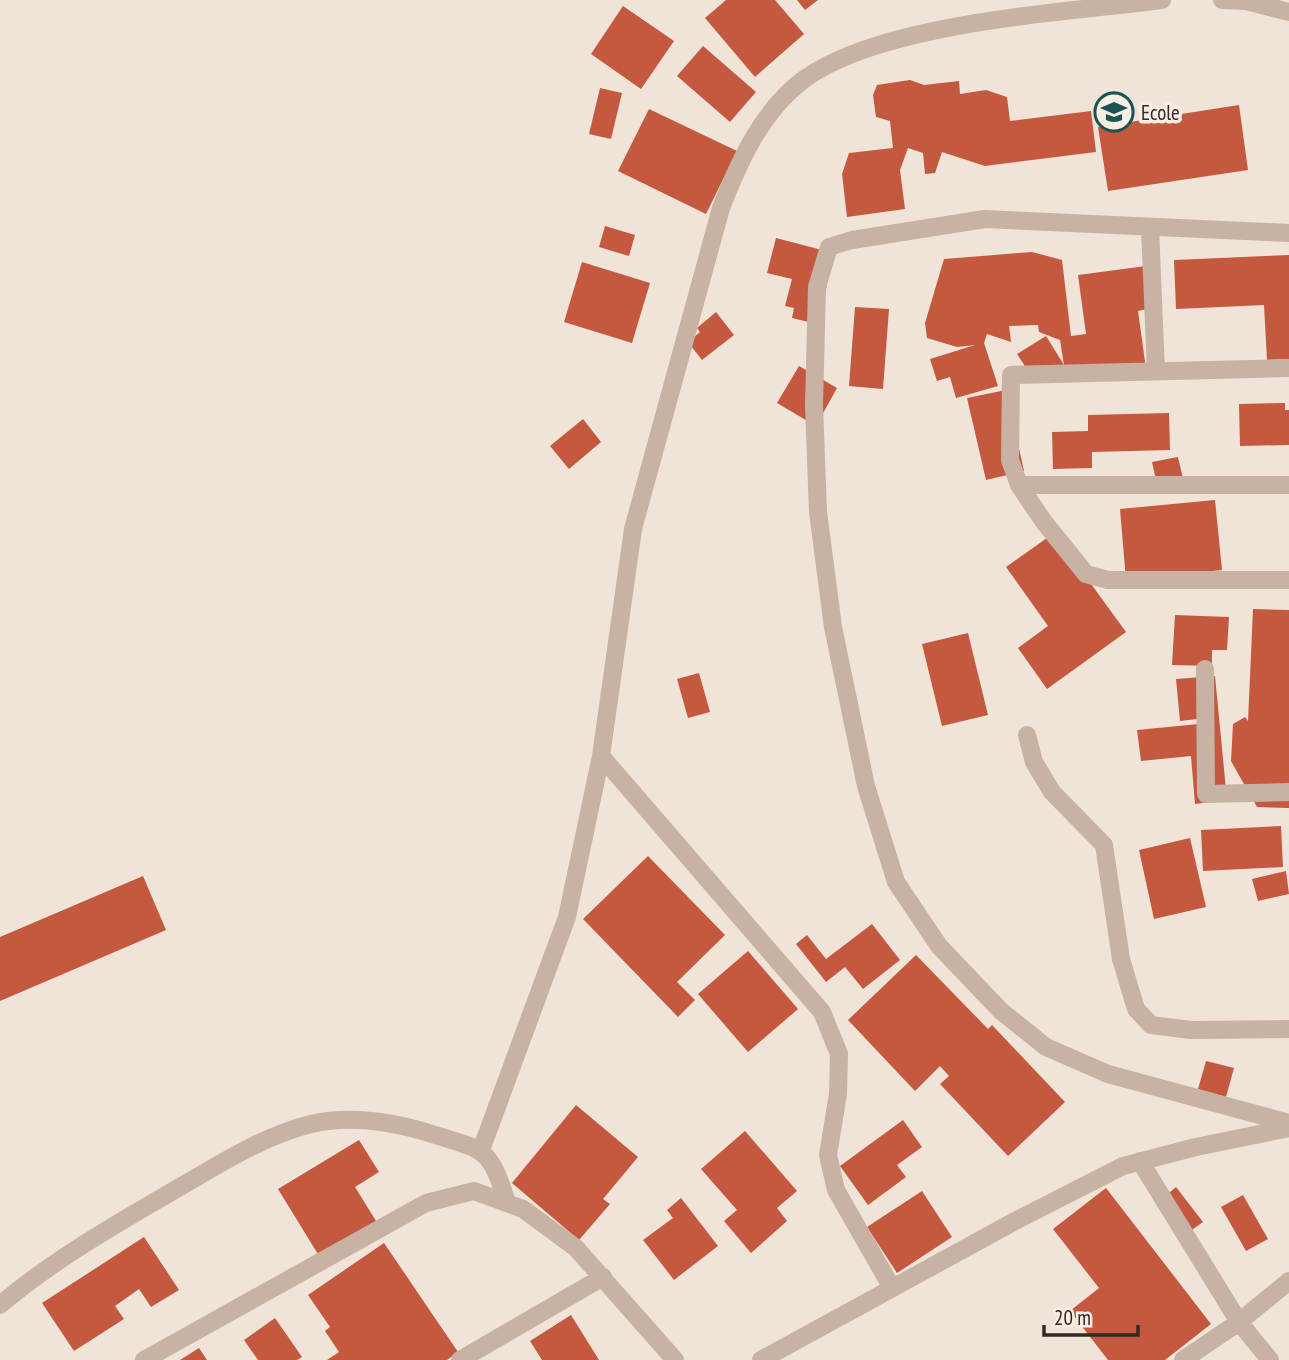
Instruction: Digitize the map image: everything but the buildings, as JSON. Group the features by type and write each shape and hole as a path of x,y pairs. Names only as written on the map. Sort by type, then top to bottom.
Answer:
{"street":[{"path":"481,1150 566,917 601,756 633,528 720,208 739,161 771,112 803,80 870,46 972,25 1162,0"},
{"path":"1222,0 1262,3 1289,12"},
{"path":"1289,233 985,219 852,240 829,247 817,287 814,405 818,512 833,627 866,786 896,883 939,946 1001,1011 1046,1047 1108,1074 1289,1125"},
{"path":"1150,228 1156,372"},
{"path":"1289,368 1011,375 1010,460 1019,485 1044,522 1086,574 1108,580 1289,580"},
{"path":"1019,485 1289,485"},
{"path":"1205,669 1206,794 1289,792"},
{"path":"1027,735 1034,762 1052,792 1104,845 1121,960 1136,1009 1151,1024 1177,1028 1289,1029"},
{"path":"601,756 822,1012 839,1054 838,1094 828,1154 836,1190 892,1288"},
{"path":"0,1305 24,1284 95,1236 270,1138 311,1125 347,1119 414,1128 481,1150 498,1174 507,1203"},
{"path":"761,1360 1017,1220 1123,1166 1289,1125"},
{"path":"1140,1161 1240,1322 1270,1360"},
{"path":"144,1360 426,1203 474,1191 523,1209 576,1248 675,1360"},
{"path":"460,1360 603,1278"},
{"path":"1183,1360 1240,1322 1289,1281"}],"place":[{"name":"Ecole","path":"1114,112"}]}
